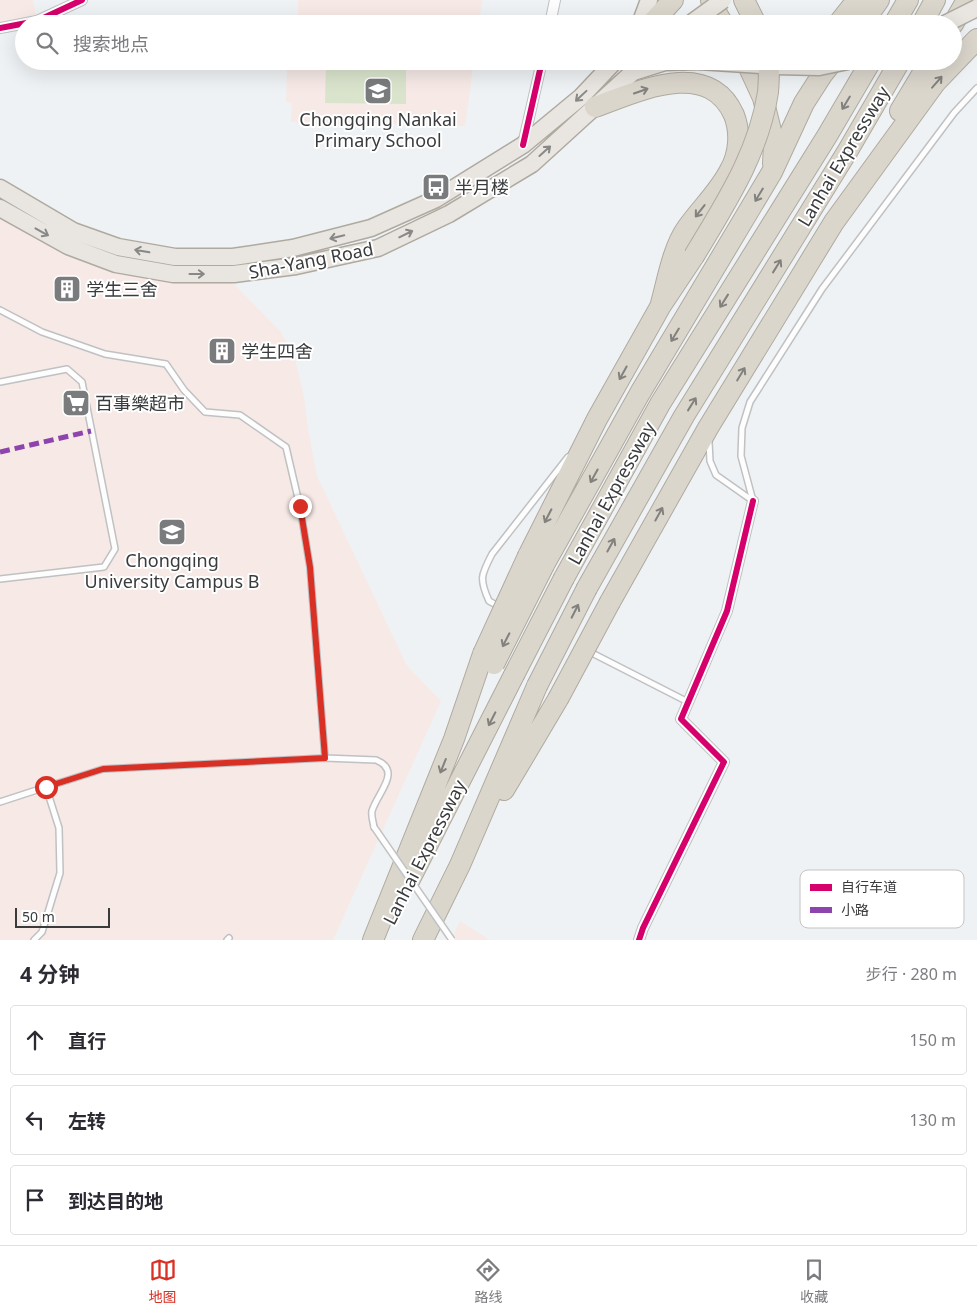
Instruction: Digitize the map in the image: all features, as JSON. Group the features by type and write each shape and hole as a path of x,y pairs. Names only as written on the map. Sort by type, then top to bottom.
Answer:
{"highway":[{"path":"659,15 673,0"},
{"path":"711,0 718,15"},
{"path":"724,0 730,15"},
{"path":"744,0 752,15"},
{"path":"845,15 857,0"},
{"path":"868,15 878,0"},
{"path":"899,15 908,0"},
{"path":"927,15 935,0"},
{"path":"958,15 967,0"},
{"path":"962,55 977,39"},
{"path":"750,70 763,98 774,142 772,172"},
{"path":"373,940 454,739 536,560 597,420 660,307 694,256 746,166 760,127 768,91 769,70"},
{"path":"536,560 640,393 772,172 804,103 826,70"},
{"name":"Lanhai Expressway","path":"379,940 564,578 660,404 827,136 866,70"},
{"name":"Lanhai Expressway","path":"423,940 460,865 537,686 587,588 684,416 847,152 895,70"},
{"path":"460,865 558,699 708,428 925,70"},
{"path":"834,222 935,83 947,70"},
{"path":"594,107 651,87 672,83 693,83 712,90 724,100 738,126 738,142 730,170 686,229 678,244 660,307"}],"main road":[{"path":"643,15 649,0"},
{"path":"649,15 658,0"},
{"path":"703,15 724,0"},
{"path":"962,16 977,8"},
{"name":"Sha-Yang Road","path":"0,188 73,231 118,247 175,257 233,256 293,248 371,228 436,199 523,145 581,96 606,70"},
{"name":"Sha-Yang Road","path":"0,208 68,246 116,264 173,274 234,274 296,266 378,248 449,214 532,164 633,72 639,70"}],"street":[{"path":"50,15 82,0"},
{"path":"552,15 556,0"},
{"path":"0,28 15,25"},
{"path":"523,145 540,70"},
{"path":"639,940 643,928 724,762 680,719 727,611 753,501"}],"lane":[{"path":"753,501 741,456 742,428 750,402 822,289 954,113 977,88"},
{"path":"0,310 42,332 105,354 166,364 184,390 205,412 240,415 286,447 300,506 310,567 325,758"},
{"path":"0,382 67,369 82,382 115,549 104,567 0,579"},
{"path":"506,610 489,601 482,585 484,570 492,554 597,420"},
{"path":"708,428 710,461 716,474 753,501"},
{"path":"515,614 523,618"},
{"path":"532,623 541,627"},
{"path":"558,636 567,640"},
{"path":"575,645 688,702"},
{"path":"0,802 103,769 325,758 376,760 384,763 387,768 388,779 372,811 374,826 452,940"},
{"path":"34,940 42,932 60,873 59,828 46,787"}],"shaded area":[{"path":"0,0 33,0 36,15 15,15 15,25 0,28"},
{"path":"298,0 482,0 480,15 298,15"},
{"name":"Chongqing Nankai Primary School","path":"287,70 473,70 465,126 364,123 353,125 291,122 292,103 286,102"},
{"name":"Chongqing University Campus B","path":"0,215 170,281 232,282 280,331 294,355 304,397 317,476 407,666 441,701 333,940 0,940"},
{"path":"460,921 490,940 451,940"}],"green space":[{"path":"326,70 406,70 406,104 325,103"}],"marked path":[{"path":"0,452 91,431"}],"cycle path":[{"path":"50,15 82,0"},
{"path":"0,28 15,25"},
{"path":"523,145 540,70"},
{"path":"639,940 643,928 724,762 681,719 727,611 753,501"}],"place":[{"name":"Chongqing Nankai Primary School","path":"378,91"},
{"name":"半月楼","path":"436,187"},
{"name":"学生三舍","path":"67,289"},
{"name":"学生四舍","path":"222,351"},
{"name":"百事樂超市","path":"76,403"},
{"name":"Chongqing University Campus B","path":"172,532"}],"route":[{"path":"46,787 103,769 325,758 310,567 300,506"}]}
